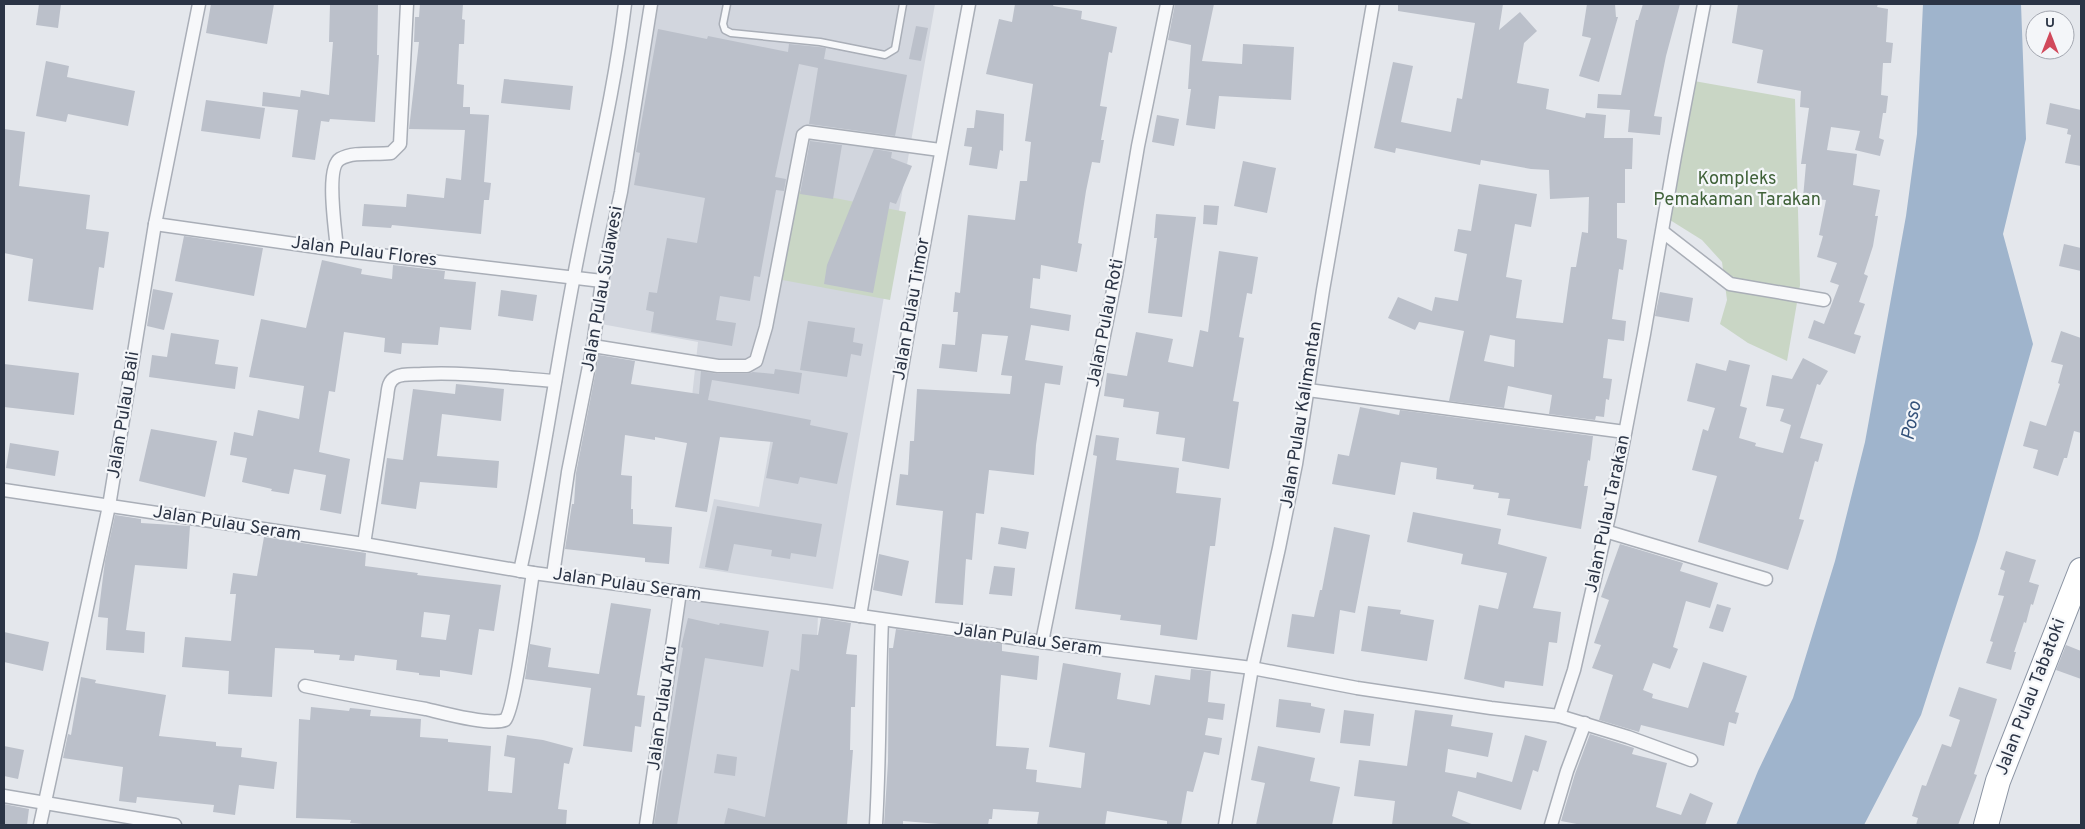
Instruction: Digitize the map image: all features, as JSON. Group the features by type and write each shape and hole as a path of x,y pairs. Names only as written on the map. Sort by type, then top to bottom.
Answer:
{"highway":[{"name":"Jalan Pulau Tabatoki","path":"1986,825 1998,781 2081,570"}],"street":[{"name":"Jalan Pulau Bali","path":"40,825 109,506 155,224 199,4"},
{"path":"337,250 332,191 336,163 350,156 391,153 400,144 407,4"},
{"name":"Jalan Pulau Sulawesi","path":"305,686 381,702 495,722 505,720 509,714 516,676 526,572 555,381 613,83 625,4"},
{"name":"Jalan Pulau Sulawesi","path":"553,575 568,472 593,346 602,281 621,192 651,4"},
{"name":"Jalan Pulau Timor","path":"860,616 940,150 969,4"},
{"name":"Jalan Pulau Roti","path":"1042,642 1116,276 1138,146 1167,4"},
{"name":"Jalan Pulau Kalimantan","path":"1226,825 1252,668 1279,548 1308,390 1323,290 1373,4"},
{"name":"Jalan Pulau Tarakan","path":"1559,716 1574,670 1606,531 1663,232 1674,156 1704,4"},
{"path":"593,346 718,366 752,365 756,361 766,328 803,135 807,132 940,150"},
{"name":"Jalan Pulau Flores","path":"155,224 337,250 602,281"},
{"path":"1663,232 1730,284 1824,300"},
{"path":"364,544 389,384 392,380 405,375 469,374 555,381"},
{"path":"1308,390 1625,432"},
{"name":"Jalan Pulau Seram","path":"4,490 364,544 526,572 1042,642 1252,668"},
{"path":"1606,531 1766,579"},
{"name":"Jalan Pulau Aru","path":"646,825 680,592"},
{"path":"876,825 882,620"},
{"path":"1252,668 1357,688 1559,716 1585,723 1691,760"},
{"path":"1550,825 1585,723"},
{"path":"4,796 44,801 175,825"}],"lane":[{"path":"727,4 723,24 725,30 731,33 820,42 885,54 895,49 904,4"}],"shaded area":[{"path":"653,4 935,4 833,589 699,568 714,499 759,507 772,432 689,424 698,342 596,323"},
{"path":"679,594 818,614 810,825 643,825"}],"green space":[{"name":"Kompleks Pemakaman Tarakan","path":"1694,81 1795,99 1800,285 1787,361 1748,343 1720,324 1727,300 1722,262 1702,240 1670,220"},
{"path":"794,190 906,212 890,300 777,279"}],"water":[{"name":"Poso","path":"1923,4 2021,4 2026,139 2003,234 2033,344 1978,538 1921,715 1864,825 1736,825 1758,771 1793,698 1835,561 1865,442 1906,216 1917,134"}],"building":[{"path":"39,4 61,4 58,28 36,25"},
{"path":"211,4 274,4 267,44 206,33"},
{"path":"330,4 378,4 377,55 379,55 375,122 330,119 329,122 321,121 315,160 292,157 298,110 262,106 263,92 300,97 301,90 329,95 333,42 329,42"},
{"path":"420,4 463,4 462,19 465,20 464,44 459,44 457,84 464,85 463,107 470,107 470,114 489,115 484,182 491,183 489,200 484,200 481,234 392,225 391,228 362,226 364,204 406,207 407,194 444,198 446,178 461,180 465,130 409,129 419,42 414,42 415,17 419,17"},
{"path":"1015,4 1054,4 1053,6 1082,11 1081,19 1117,27 1112,53 1109,52 1100,106 1107,107 1101,140 1104,140 1100,163 1092,162 1086,191 1078,243 1082,244 1077,272 1041,265 1040,279 1033,278 1030,308 1071,315 1069,331 1031,325 1025,360 1063,366 1060,385 1045,383 1036,445 1034,475 989,470 984,514 976,513 972,560 966,559 963,605 935,603 943,511 896,505 900,474 908,475 910,441 914,441 917,389 1010,394 1012,376 1001,375 1008,336 982,334 977,372 939,368 942,344 955,345 958,312 953,312 955,292 960,293 968,215 1015,220 1020,181 1027,181 1031,142 1025,141 1033,84 986,74 999,19 1012,22"},
{"path":"1175,4 1214,4 1202,61 1242,64 1243,44 1294,47 1291,100 1219,96 1215,129 1186,125 1191,89 1188,89 1191,45 1168,40"},
{"path":"1398,4 1503,4 1499,30 1520,12 1537,31 1524,43 1517,83 1549,89 1546,109 1585,118 1586,113 1606,115 1604,138 1633,138 1632,169 1625,169 1625,203 1617,203 1617,238 1627,240 1623,270 1619,269 1612,319 1626,321 1624,341 1608,339 1603,378 1612,379 1609,400 1606,399 1604,417 1596,416 1595,420 1549,414 1552,395 1508,386 1504,408 1449,401 1464,331 1419,322 1415,330 1388,318 1398,297 1432,311 1435,297 1458,301 1467,254 1454,251 1458,229 1471,231 1479,184 1537,194 1531,227 1515,224 1506,277 1522,280 1516,318 1563,323 1571,267 1576,267 1582,232 1588,233 1589,197 1550,199 1549,170 1531,169 1481,160 1480,165 1396,148 1395,153 1374,148 1393,62 1413,66 1401,122 1451,132 1457,98 1462,99 1475,23 1398,11","holes":["1490,335 1515,340 1514,367 1484,361"]},
{"path":"1587,4 1615,4 1616,17 1618,17 1599,82 1579,76 1591,38 1582,36"},
{"path":"1643,4 1680,4 1666,56 1654,116 1662,117 1660,135 1628,132 1630,110 1597,108 1598,94 1621,95 1636,20 1638,20"},
{"path":"1738,4 1878,4 1877,7 1888,9 1886,42 1893,43 1891,63 1883,63 1881,95 1888,96 1886,113 1883,113 1879,138 1884,140 1880,156 1855,150 1860,131 1831,127 1827,150 1857,154 1853,185 1880,190 1875,216 1878,216 1873,246 1864,274 1868,276 1859,302 1865,304 1854,334 1861,336 1855,354 1808,338 1814,320 1824,324 1839,285 1830,282 1837,263 1817,257 1823,236 1819,235 1826,200 1803,198 1806,164 1801,164 1809,108 1800,107 1801,91 1757,83 1763,50 1732,43"},
{"path":"916,26 928,28 921,61 909,59"},
{"path":"658,29 707,39 708,36 788,52 789,44 826,48 824,59 907,75 895,136 809,124 818,68 799,64 775,177 786,179 784,191 776,190 760,277 754,276 750,301 720,296 716,320 736,323 732,346 651,332 654,312 646,310 649,292 657,293 667,238 697,243 705,198 634,185 640,153 636,152"},
{"path":"46,61 69,66 67,77 135,91 128,126 68,114 66,122 36,116"},
{"path":"504,79 573,86 570,110 501,103"},
{"path":"206,100 265,108 260,139 201,131"},
{"path":"2050,103 2081,110 2081,166 2065,163 2071,135 2067,134 2068,129 2046,124"},
{"path":"976,110 1004,114 1003,151 1000,150 997,169 969,165 972,147 964,146 967,128 974,128"},
{"path":"1157,115 1179,119 1174,146 1152,142"},
{"path":"4,129 25,132 19,186 90,195 86,229 109,232 104,268 99,267 93,310 28,301 33,259 4,253"},
{"path":"810,141 842,145 833,199 800,194"},
{"path":"874,149 892,152 891,158 912,166 896,204 890,202 873,293 824,284 827,265"},
{"path":"1243,161 1276,168 1267,213 1234,206"},
{"path":"1204,205 1219,206 1217,225 1203,224"},
{"path":"1156,214 1196,217 1182,317 1148,313 1157,238 1154,238"},
{"path":"184,236 263,248 254,296 175,281"},
{"path":"2064,244 2081,248 2081,271 2059,266"},
{"path":"1219,251 1258,257 1252,294 1247,293 1239,337 1244,338 1233,401 1239,402 1229,469 1182,461 1185,438 1156,434 1159,412 1123,407 1124,399 1104,396 1107,373 1127,376 1136,332 1173,339 1168,362 1193,367 1200,330 1208,332"},
{"path":"322,260 362,269 361,274 392,279 393,265 445,271 444,279 476,282 471,330 440,327 438,345 402,343 401,354 384,352 385,338 344,332 335,392 329,391 319,452 350,459 341,514 320,510 326,475 294,469 289,494 271,491 272,489 242,482 247,458 230,455 234,432 253,436 258,410 299,419 304,386 249,377 261,319 306,328"},
{"path":"153,289 173,293 164,330 147,326"},
{"path":"501,290 537,295 533,321 498,316"},
{"path":"1660,292 1693,298 1689,322 1655,316"},
{"path":"808,321 855,328 853,342 863,344 861,356 851,354 847,377 800,370"},
{"path":"2061,331 2081,338 2081,433 2074,431 2067,458 2064,458 2058,476 2033,468 2038,450 2023,446 2030,421 2046,426 2060,384 2058,383 2063,365 2051,362"},
{"path":"171,333 219,340 215,364 238,367 235,389 149,377 152,355 167,357"},
{"path":"599,355 635,361 631,384 699,394 701,371 718,374 747,374 753,372 774,374 775,369 802,373 799,394 712,380 708,400 811,420 810,425 848,433 837,484 800,477 798,484 766,478 773,442 720,437 707,512 675,507 687,443 655,437 655,440 625,435 621,475 632,476 631,509 633,509 633,524 672,527 669,564 645,562 645,558 565,549 572,504 574,504 576,473"},
{"path":"1803,358 1828,371 1820,385 1817,384 1800,438 1823,444 1818,462 1815,461 1799,519 1804,520 1788,570 1698,542 1717,476 1692,470 1703,429 1708,431 1715,408 1687,401 1696,363 1726,371 1729,360 1750,365 1740,406 1747,408 1739,438 1756,443 1755,446 1783,453 1791,425 1780,421 1784,409 1766,406 1772,375 1792,379"},
{"path":"4,364 79,373 74,415 4,407"},
{"path":"456,384 504,389 501,421 442,414 437,456 499,461 497,488 420,482 416,509 381,504 387,458 403,460 413,389 455,394"},
{"path":"1360,407 1399,415 1400,410 1593,436 1584,486 1588,486 1581,529 1507,515 1510,499 1498,498 1499,493 1473,489 1474,485 1436,479 1437,468 1401,462 1395,495 1332,484 1338,454 1349,456"},
{"path":"151,429 217,441 205,497 139,481"},
{"path":"1096,435 1119,438 1116,460 1179,468 1176,493 1221,498 1215,546 1210,546 1197,640 1160,635 1161,625 1120,620 1121,615 1075,609 1097,456 1093,455"},
{"path":"10,443 59,451 55,476 6,468"},
{"path":"717,506 822,524 816,557 791,553 790,559 771,556 772,550 734,544 728,571 705,567"},
{"path":"1413,512 1501,529 1498,544 1547,557 1533,608 1561,612 1557,643 1549,642 1543,686 1505,681 1504,688 1464,679 1479,605 1498,609 1507,573 1461,564 1463,554 1407,542"},
{"path":"115,515 141,519 141,523 190,526 187,569 135,565 126,630 145,632 144,653 106,650 108,618 98,617 105,561"},
{"path":"1001,527 1029,532 1026,549 998,544"},
{"path":"1334,527 1370,535 1355,613 1340,610 1334,654 1287,647 1292,614 1314,617 1320,590 1322,590"},
{"path":"264,537 366,553 365,566 418,573 417,575 501,585 494,631 479,629 472,675 440,670 440,677 419,675 419,673 396,670 397,660 355,655 354,661 339,660 340,655 314,653 314,650 275,648 272,697 228,694 229,671 182,667 185,637 231,641 236,594 230,594 233,573 257,576","holes":["424,612 450,615 446,640 421,637"]},
{"path":"1620,544 1683,563 1680,571 1718,583 1710,608 1686,601 1673,647 1678,649 1670,669 1653,663 1643,690 1653,694 1652,698 1688,708 1703,662 1747,676 1735,712 1739,713 1736,724 1729,722 1724,746 1641,725 1639,732 1599,720 1613,675 1592,668 1601,645 1594,643 1609,600 1601,597"},
{"path":"2006,551 2036,560 2029,582 2039,585 2014,652 2016,652 2011,670 1986,663 1993,642 1990,641 2004,596 1998,595 2005,571 2000,569"},
{"path":"879,554 909,561 902,596 873,590"},
{"path":"994,566 1015,568 1012,596 989,594"},
{"path":"611,603 651,609 637,695 645,696 641,727 635,726 632,752 583,746 591,688 525,679 530,644 551,648 548,667 599,674"},
{"path":"1717,604 1731,608 1723,632 1709,628"},
{"path":"1368,606 1401,610 1400,614 1434,620 1427,661 1361,651"},
{"path":"688,618 719,625 720,623 769,631 763,667 705,658 677,825 654,825 683,648 681,647"},
{"path":"821,618 851,623 846,654 857,655 855,707 851,707 850,750 853,750 847,825 724,825 728,808 765,817 791,669 799,671 802,634 818,635"},
{"path":"896,629 1002,644 1002,651 1039,656 1037,680 1001,675 996,746 1029,748 1026,769 1037,770 1036,782 1081,788 1085,753 1049,747 1063,663 1121,673 1117,699 1150,705 1155,675 1190,680 1191,669 1211,671 1208,702 1225,704 1223,720 1208,718 1205,735 1222,738 1219,755 1204,752 1193,792 1187,791 1181,825 1167,825 1167,821 1107,811 1105,825 1037,825 1039,812 993,809 992,819 989,819 988,825 952,825 903,821 903,825 884,825 888,762 889,648 893,648"},
{"path":"4,632 49,642 43,671 4,662"},
{"path":"2066,645 2081,651 2081,679 2056,670"},
{"path":"81,677 96,680 95,683 166,695 159,736 216,742 216,746 242,748 241,757 277,762 274,789 239,785 235,815 213,812 214,805 137,797 136,803 119,801 123,767 63,758 68,734 71,735"},
{"path":"1959,687 1997,699 1974,774 1977,775 1958,825 1916,825 1918,818 1912,816 1922,785 1926,786 1942,744 1951,747 1960,720 1949,716"},
{"path":"1279,699 1311,703 1311,706 1325,709 1320,733 1276,727"},
{"path":"311,707 349,711 350,708 371,710 370,716 421,719 420,737 448,739 448,742 491,746 488,791 512,793 515,758 504,756 507,735 543,740 573,748 569,764 564,763 558,809 567,810 566,825 375,825 350,823 351,820 296,818 299,719 310,720"},
{"path":"1344,710 1374,714 1370,746 1340,743"},
{"path":"1415,710 1453,715 1451,726 1493,733 1488,757 1448,749 1445,772 1476,778 1477,772 1512,782 1525,735 1547,741 1538,772 1533,770 1521,810 1458,791 1452,816 1474,825 1392,825 1395,801 1354,796 1359,760 1407,766"},
{"path":"1590,734 1634,748 1632,754 1667,763 1656,807 1681,815 1690,793 1713,803 1705,825 1582,825 1561,821 1575,774"},
{"path":"4,746 24,750 18,779 4,776"},
{"path":"1258,746 1315,758 1310,781 1340,787 1332,825 1256,825 1265,783 1251,780"},
{"path":"717,754 737,757 735,776 714,773"},
{"path":"4,804 29,809 27,825 4,825"}]}
